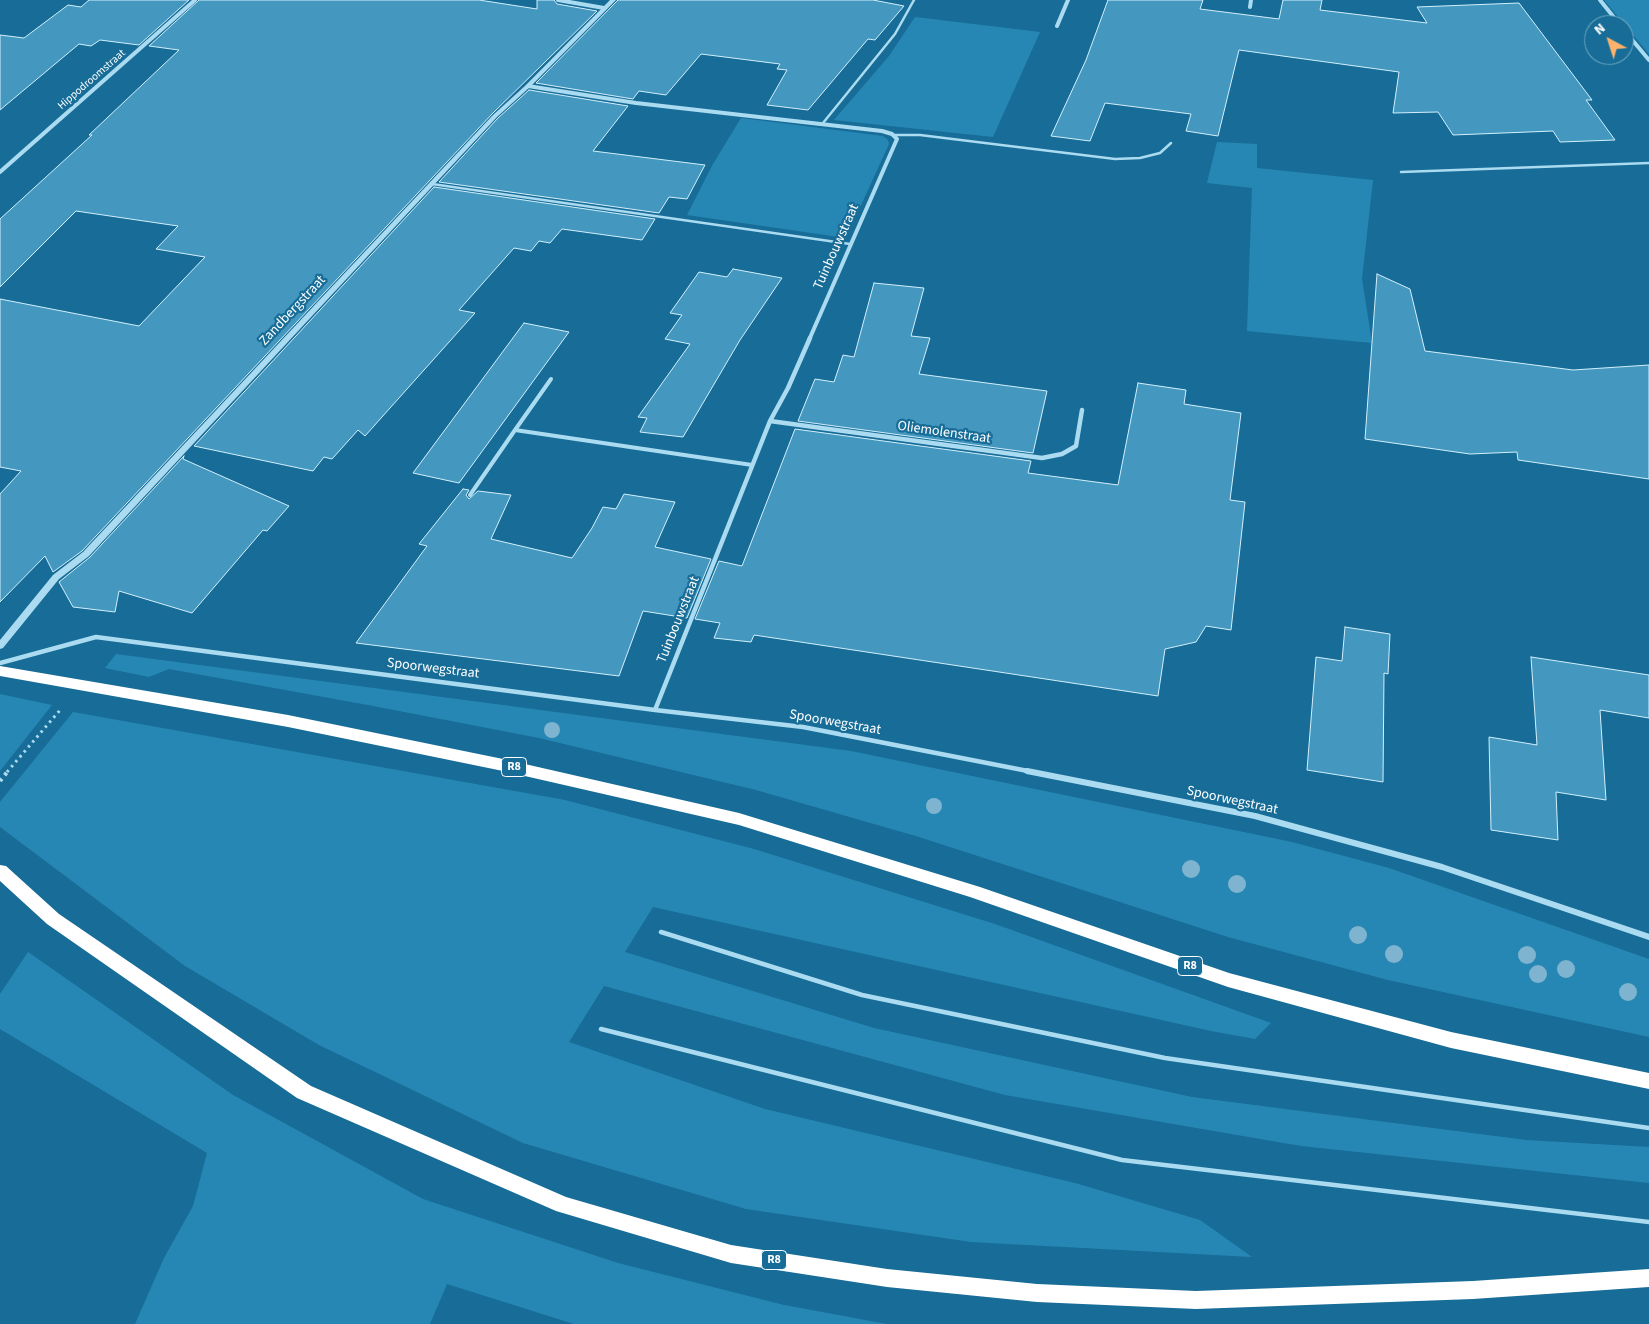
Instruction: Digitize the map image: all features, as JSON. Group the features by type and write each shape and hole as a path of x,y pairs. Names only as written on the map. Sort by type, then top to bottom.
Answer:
{"highway":[{"name":"R8","path":"0,671 288,721 503,765 740,819 974,892 1228,980 1450,1040 1649,1082"},
{"name":"R8","path":"0,871 53,919 304,1092 563,1205 731,1254 887,1278 1027,1292 1196,1300 1473,1290 1649,1278"}],"street":[{"name":"Hippodroomstraat","path":"0,172 195,0"},
{"path":"558,0 604,8"},
{"name":"Zandbergstraat","path":"0,646 56,577 86,554 494,116 528,86 613,0"},
{"path":"1057,26 1068,0"},
{"path":"1250,7 1252,0"},
{"path":"1600,0 1612,15"},
{"path":"1634,42 1649,60"},
{"path":"528,86 636,103 886,131 895,135"},
{"name":"Tuinbouwstraat","path":"655,710 770,421 788,388 897,141 895,135"},
{"name":"Oliemolenstraat","path":"770,421 1042,458 1062,454 1076,446 1082,410"},
{"name":"Spoorwegstraat","path":"0,663 96,637 655,710 803,727 1255,816 1442,867 1649,937"}],"lane":[{"path":"823,123 895,34 914,0"},
{"path":"895,135 920,134 1115,159 1140,158 1160,153 1171,143"},
{"path":"1402,172 1649,162"},
{"path":"431,184 850,244"},
{"path":"470,495 551,379"},
{"path":"515,430 752,465"},
{"path":"661,932 862,995 1164,1058 1649,1128"},
{"path":"601,1029 1122,1160 1649,1222"}],"shaded area":[{"path":"1604,0 1649,0 1649,54 1634,36 1634,15 1616,15"},
{"path":"915,17 1040,32 993,137 834,120 889,56"},
{"path":"741,118 883,136 888,140 889,144 846,238 687,215 713,164"},
{"path":"1217,142 1257,144 1257,168 1373,180 1362,279 1372,343 1247,331 1252,188 1207,183"},
{"path":"116,654 851,751 1292,842 1389,868 1649,959 1649,1037 1388,980 1228,937 919,837 756,790 539,738 368,705 169,669 149,677 105,668"},
{"path":"0,694 52,705 0,771"},
{"path":"73,712 565,800 754,849 995,924 1271,1023 1255,1039 1211,1031 653,907 625,952 874,1028 1192,1097 1526,1140 1649,1147 1649,1183 1301,1146 1005,1095 604,986 569,1042 765,1109 1075,1183 1200,1220 1252,1257 971,1242 746,1209 523,1143 319,1045 185,966 0,827 0,802"},
{"path":"28,952 233,1095 423,1199 618,1263 784,1305 887,1324 574,1324 447,1284 430,1324 135,1324 164,1258 193,1206 207,1153 0,1029 0,994"}],"building":[{"path":"89,0 189,0 139,45 100,40 91,46 79,44 0,110 0,35 24,38 68,5 81,7"},
{"path":"199,0 479,0 537,9 537,0 554,0 557,4 597,11 492,114 82,551 53,572 45,556 0,602 0,494 21,471 0,467 0,299 139,326 205,257 156,249 178,226 76,211 0,287 0,219 92,135 89,135 179,50 149,46"},
{"path":"618,0 873,0 904,6 875,40 868,39 808,110 767,105 787,70 777,69 780,64 701,54 666,95 639,91 633,99 536,83"},
{"path":"1108,0 1203,0 1200,9 1279,19 1283,0 1322,0 1320,10 1427,23 1417,7 1519,3 1592,100 1586,100 1615,140 1560,142 1553,131 1453,135 1438,112 1393,113 1399,72 1239,50 1218,136 1186,131 1191,114 1105,103 1090,141 1051,136 1086,60"},
{"path":"529,90 628,106 593,151 705,165 687,199 669,197 659,213 439,182 498,118"},
{"path":"434,187 655,219 642,240 562,229 550,243 539,241 531,251 514,248 459,310 475,313 365,436 358,430 332,459 324,457 313,471 194,446"},
{"path":"733,269 782,278 740,340 683,437 640,432 647,418 638,417 690,344 665,339 682,315 670,313 699,272 727,277"},
{"path":"1377,274 1410,289 1425,351 1573,370 1649,365 1649,479 1518,460 1517,452 1470,454 1365,439"},
{"path":"874,283 924,288 911,336 930,338 919,374 1047,391 1033,453 798,421 815,379 834,382 843,355 854,357"},
{"path":"524,323 569,332 459,483 413,473"},
{"path":"1138,383 1186,390 1184,404 1241,413 1230,500 1245,502 1231,630 1206,626 1196,642 1165,649 1158,696 754,635 751,642 714,638 720,623 695,619 719,561 742,566 795,429 1031,461 1028,473 1118,485"},
{"path":"184,456 183,459 289,506 267,531 263,530 192,613 119,591 115,612 73,607 59,582 90,557"},
{"path":"463,489 469,490 466,495 469,499 478,491 511,495 491,539 572,558 592,528 603,507 616,509 624,494 675,502 655,547 711,559 687,618 643,611 619,676 356,643 427,546 419,544"},
{"path":"1345,627 1390,634 1388,674 1384,673 1383,782 1307,770 1316,657 1342,661"},
{"path":"1531,657 1649,675 1649,718 1600,710 1606,800 1556,792 1558,840 1491,830 1489,737 1537,745"}]}
